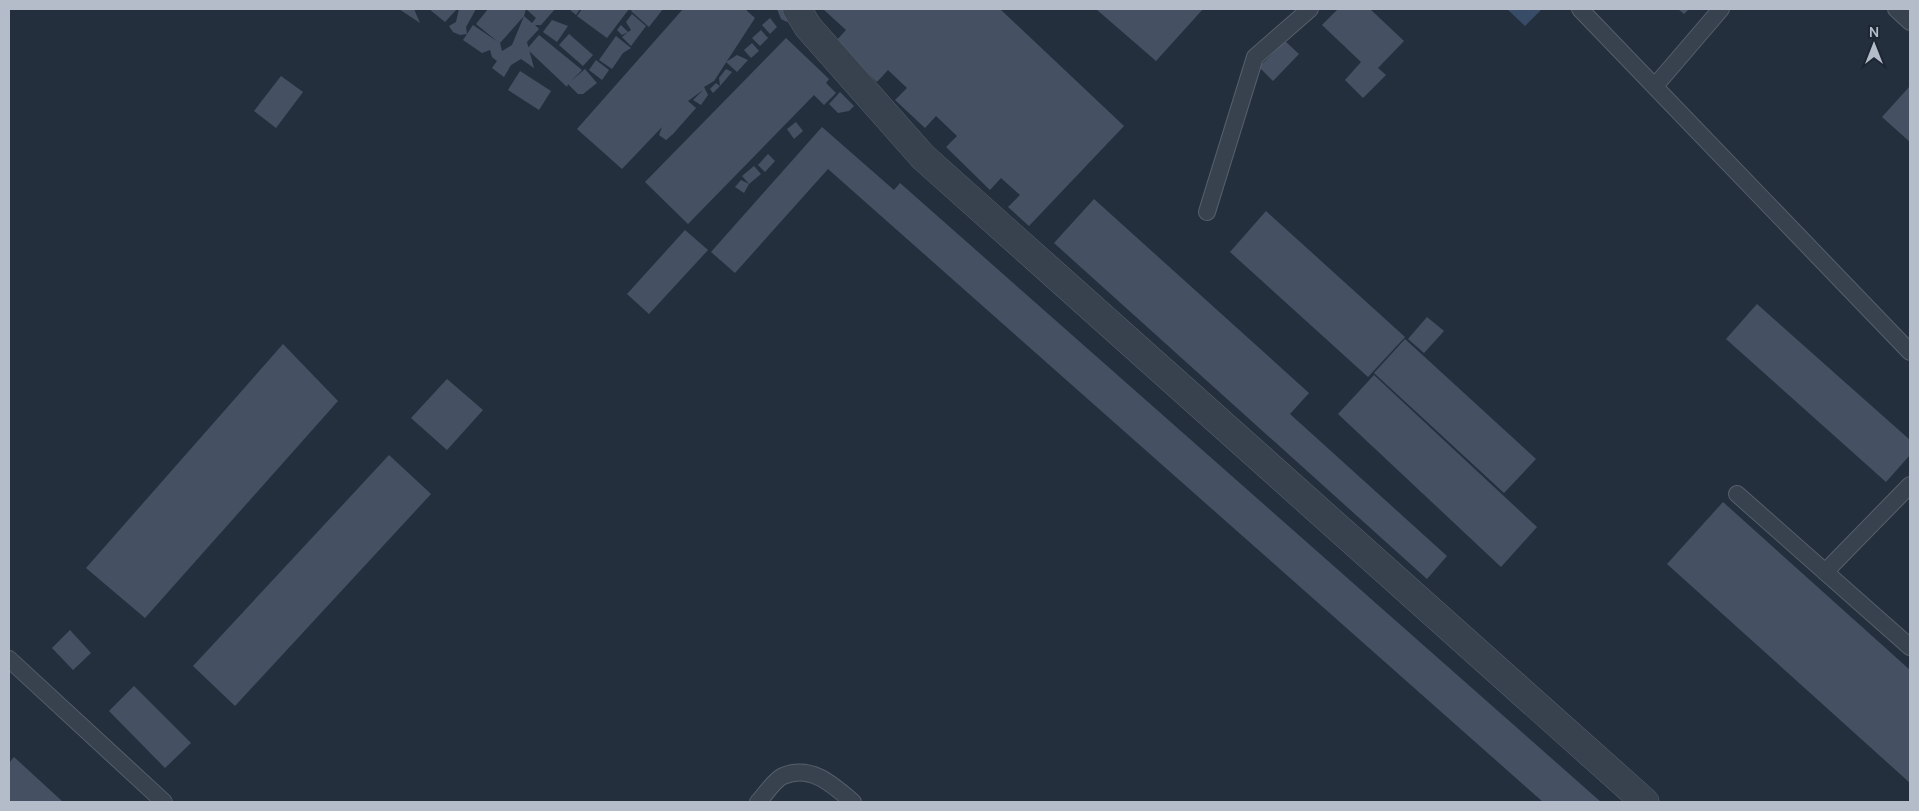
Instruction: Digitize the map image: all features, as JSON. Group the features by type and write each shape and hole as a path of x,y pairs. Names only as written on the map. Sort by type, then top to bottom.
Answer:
{"street":[{"path":"797,9 808,27 922,157 1645,802"}],"lane":[{"path":"1208,212 1255,57 1310,9"},
{"path":"1580,9 1910,352"},
{"path":"1655,86 1721,9"},
{"path":"1896,9 1910,22"},
{"path":"1825,572 1910,485"},
{"path":"1738,494 1910,647"},
{"path":"9,659 164,802"},
{"path":"758,802 782,776 809,772 832,784 853,802"}],"water":[{"path":"1507,9 1542,9 1525,26"}],"building":[{"path":"399,9 414,9 420,23"},
{"path":"429,9 457,9 445,22"},
{"path":"459,9 476,9 466,27 467,34 460,35 453,32 449,26 456,22"},
{"path":"488,9 526,9 555,9 541,25 535,25 539,29 527,42 534,68 521,59 511,65 504,77 492,68 497,61 492,57 490,50 482,53 463,40 473,25 498,42 476,24","holes":["526,9 536,18 532,23 524,16","524,16 512,45 502,51 500,43"]},
{"path":"569,9 580,9 576,15"},
{"path":"582,9 629,9 607,38 577,16"},
{"path":"633,9 663,9 649,27 631,11"},
{"path":"683,9 745,9 755,18 714,81 704,87 708,95 701,105 693,100 703,90 688,101 696,108 673,134 666,140 659,135 662,127 622,169 577,129"},
{"path":"777,9 794,9 787,22 781,19"},
{"path":"823,9 1000,9 1124,126 1029,226 1008,207 1020,195 1001,178 990,190 946,147 957,136 936,116 925,128 895,100 907,88 888,70 877,82 835,42 846,30"},
{"path":"1096,9 1203,9 1156,61"},
{"path":"1338,9 1370,9 1404,41 1378,68 1386,75 1363,98 1345,80 1361,62 1322,25"},
{"path":"1678,9 1689,9 1684,14"},
{"path":"632,14 646,26 631,46 622,37 631,30 626,22"},
{"path":"770,18 777,27 770,34 762,25"},
{"path":"552,20 568,26 557,42 543,32"},
{"path":"621,25 628,32 622,35 617,30"},
{"path":"761,30 768,38 760,46 752,38"},
{"path":"569,34 593,55 583,66 559,45"},
{"path":"539,35 582,70 571,81 585,69 597,83 583,94 578,94 568,84 567,87 527,49"},
{"path":"616,36 631,48 623,53 612,69 599,60"},
{"path":"786,38 829,79 826,83 836,93 824,105 814,95 688,224 645,182"},
{"path":"1285,41 1299,54 1273,81 1259,67"},
{"path":"752,43 759,51 751,58 744,50"},
{"path":"737,55 748,60 737,72 726,62"},
{"path":"596,60 609,70 602,80 589,70"},
{"path":"726,69 732,72 720,86 719,78"},
{"path":"520,71 551,91 539,110 508,90"},
{"path":"281,76 303,92 276,128 254,111"},
{"path":"716,83 720,86 713,93 710,89"},
{"path":"1910,86 1910,142 1882,117"},
{"path":"840,92 854,106 849,111 838,113 829,104"},
{"path":"796,122 803,131 794,139 787,129"},
{"path":"822,127 894,190 900,183 1601,802 1543,802 828,169 735,273 711,252"},
{"path":"768,154 775,161 765,172 758,165"},
{"path":"754,166 761,174 749,184 742,176"},
{"path":"741,180 749,184 744,193 735,187"},
{"path":"1094,199 1309,393 1290,414 1447,556 1427,579 1054,243"},
{"path":"1266,211 1405,337 1368,377 1230,252"},
{"path":"685,230 708,250 649,314 627,294"},
{"path":"1757,304 1910,440 1910,455 1886,482 1726,339"},
{"path":"1427,317 1444,331 1424,353 1408,339"},
{"path":"1405,339 1536,459 1504,493 1374,373"},
{"path":"283,344 338,401 145,618 86,568"},
{"path":"1374,375 1537,527 1501,567 1338,414"},
{"path":"447,379 483,410 447,450 411,418"},
{"path":"389,455 431,494 235,706 193,666"},
{"path":"1723,502 1910,670 1910,783 1667,564"},
{"path":"70,630 91,653 73,670 52,648"},
{"path":"134,686 191,743 165,768 109,711"},
{"path":"14,757 63,802 9,802 9,763"}]}
